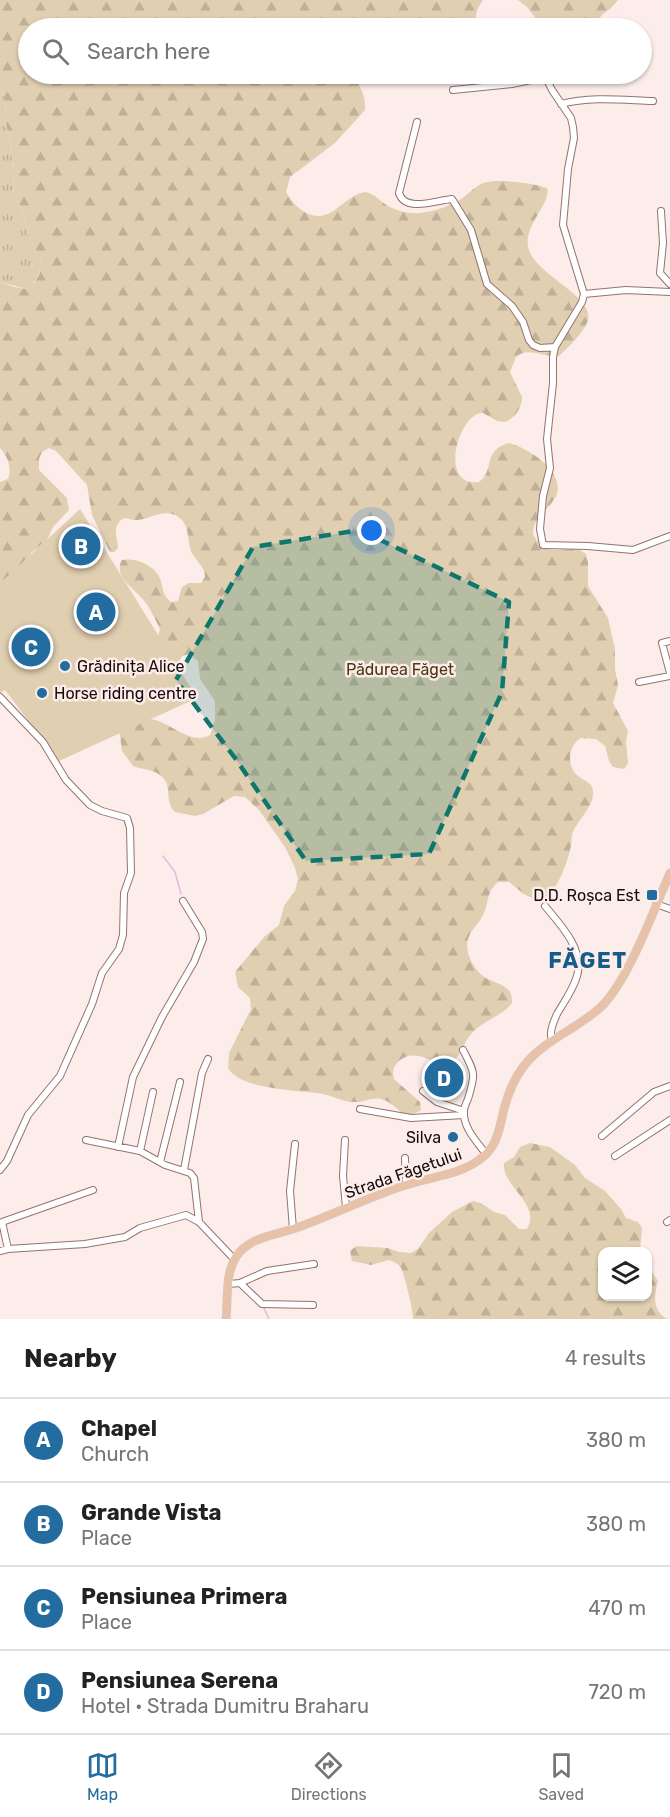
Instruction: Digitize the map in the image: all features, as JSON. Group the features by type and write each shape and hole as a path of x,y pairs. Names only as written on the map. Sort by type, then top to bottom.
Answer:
{"main road":[{"name":"Strada Făgetului","path":"234,1259 244,1248 260,1238 293,1228 406,1185 462,1168 486,1154 496,1143 504,1108 516,1078 530,1059 596,1011 611,995 626,970 670,873"},
{"path":"226,1319 230,1270 234,1259"}],"street":[{"path":"453,90 512,84"},
{"path":"550,84 571,118 574,138 568,169 563,225 584,294 582,302 555,347 547,439 550,468 543,496 540,530 543,544 633,550 670,536"},
{"path":"561,104 576,100 653,101"},
{"path":"417,122 399,194 401,200 413,205 452,199 471,230 487,284 512,306 523,322 533,345 555,347"},
{"path":"661,211 663,243 660,273 670,284"},
{"path":"584,294 627,290 670,292"},
{"path":"639,682 670,674 662,643 670,641"},
{"path":"0,697 43,742 66,780 90,805 127,818 130,828 131,873 124,893 123,935 119,949 102,973 93,1004 60,1076 28,1115 7,1161 0,1170"},
{"path":"118,1147 133,1077 162,1017 194,962 202,939 202,932 183,901"},
{"path":"656,904 670,909"},
{"path":"545,906 566,932 577,957 578,968 574,984 553,1022 550,1036 552,1041"},
{"path":"463,1050 475,1078 464,1113 472,1136 486,1154"},
{"path":"184,1170 202,1073 208,1059"},
{"path":"160,1162 180,1082"},
{"path":"602,1136 654,1092 670,1086"},
{"path":"423,1091 437,1102 464,1113"},
{"path":"140,1151 153,1092"},
{"path":"360,1109 411,1118 464,1113"},
{"path":"615,1156 670,1120"},
{"path":"86,1140 140,1151 165,1166 190,1173 194,1178 198,1222"},
{"path":"345,1140 343,1176 346,1207"},
{"path":"293,1228 290,1191 295,1144"},
{"path":"405,1158 406,1185"},
{"path":"8,1249 2,1222 93,1190"},
{"path":"0,1251 85,1244 125,1237 140,1228 186,1215 198,1222 234,1259"},
{"path":"229,1284 240,1283 267,1271 314,1264"},
{"path":"240,1283 262,1304 313,1305"}],"highlighted area":[{"path":"360,530 509,602 502,692 429,854 306,861 235,758 176,680 253,547"}],"green space":[{"name":"Pădurea Făget","path":"0,0 483,0 476,18 18,18 18,84 358,84 362,90 365,110 335,143 290,177 286,192 290,199 301,210 314,216 329,214 353,196 365,192 392,208 416,213 432,211 449,205 483,183 515,182 547,188 546,200 530,230 528,247 541,267 582,302 587,311 587,324 559,356 526,352 516,357 510,372 522,397 519,409 512,418 505,422 497,421 483,413 474,416 466,424 460,436 455,462 459,473 466,480 479,482 487,472 495,451 508,443 526,450 552,471 558,489 555,498 535,524 533,534 545,548 580,550 586,554 588,586 608,618 615,649 618,685 613,703 628,731 626,742 628,763 624,769 613,767 605,746 596,739 581,738 574,744 570,754 572,769 591,785 593,797 573,832 564,870 556,886 545,898 538,901 524,894 509,882 498,882 491,890 483,915 468,939 469,956 475,967 483,976 508,990 512,1003 472,1033 454,1061 445,1064 412,1056 405,1057 396,1064 393,1069 394,1079 420,1102 421,1110 414,1113 404,1113 381,1099 350,1102 323,1094 257,1085 245,1081 228,1068 229,1053 251,1009 250,998 238,987 235,972 265,936 279,925 284,906 295,891 298,879 285,847 259,810 245,797 234,796 203,814 195,816 175,812 169,802 168,787 163,778 157,773 133,766 122,751 119,729 140,721 155,720 186,735 202,738 210,735 215,720 215,701 200,679 198,661 189,654 182,656 176,675 156,644 160,629 152,612 120,572 122,560 128,559 151,567 159,576 165,595 171,602 178,601 182,587 189,583 201,583 205,577 204,570 190,549 186,527 181,519 164,513 137,520 122,519 116,528 118,548 110,552 92,515 87,485 56,451 49,448 42,452 39,459 39,470 67,498 69,510 53,527 47,540 31,553 28,560 0,592 0,482 8,479 10,470 7,459 0,448 0,282 26,289 35,282 39,275 41,260 30,240 23,211 14,194 12,153 5,118 6,102 0,86"},
{"path":"518,0 618,0 600,18 535,18"},
{"path":"0,86 6,102 5,118 12,153 14,194 23,211 30,240 41,260 38,277 26,289 0,282"},
{"path":"80,509 197,698 59,761 5,690 0,693 0,583"},
{"path":"530,1143 550,1147 575,1165 585,1178 605,1191 626,1218 638,1222 642,1228 640,1247 598,1247 598,1301 652,1301 652,1272 658,1281 655,1297 657,1308 668,1319 413,1319 399,1265 389,1260 371,1265 352,1261 350,1251 356,1246 388,1248 411,1253 418,1249 429,1233 452,1212 473,1201 505,1215 519,1229 527,1229 530,1220 529,1211 526,1203 508,1180 504,1163 514,1157 520,1147"}],"waterway":[{"path":"163,856 175,872 181,894"},
{"path":"263,1306 269,1319"}],"place":[{"name":"Grande Vista","path":"81,546"},
{"name":"Chapel","path":"96,612"},
{"name":"Pensiunea Primera","path":"31,647"},
{"name":"Grădinița Alice","path":"65,666"},
{"name":"Horse riding centre","path":"42,693"},
{"name":"D.D. Roșca Est","path":"652,895"},
{"name":"Pensiunea Serena","path":"444,1078"},
{"name":"Silva","path":"453,1137"}],"district":[{"name":"FĂGET","path":"588,960"}]}
